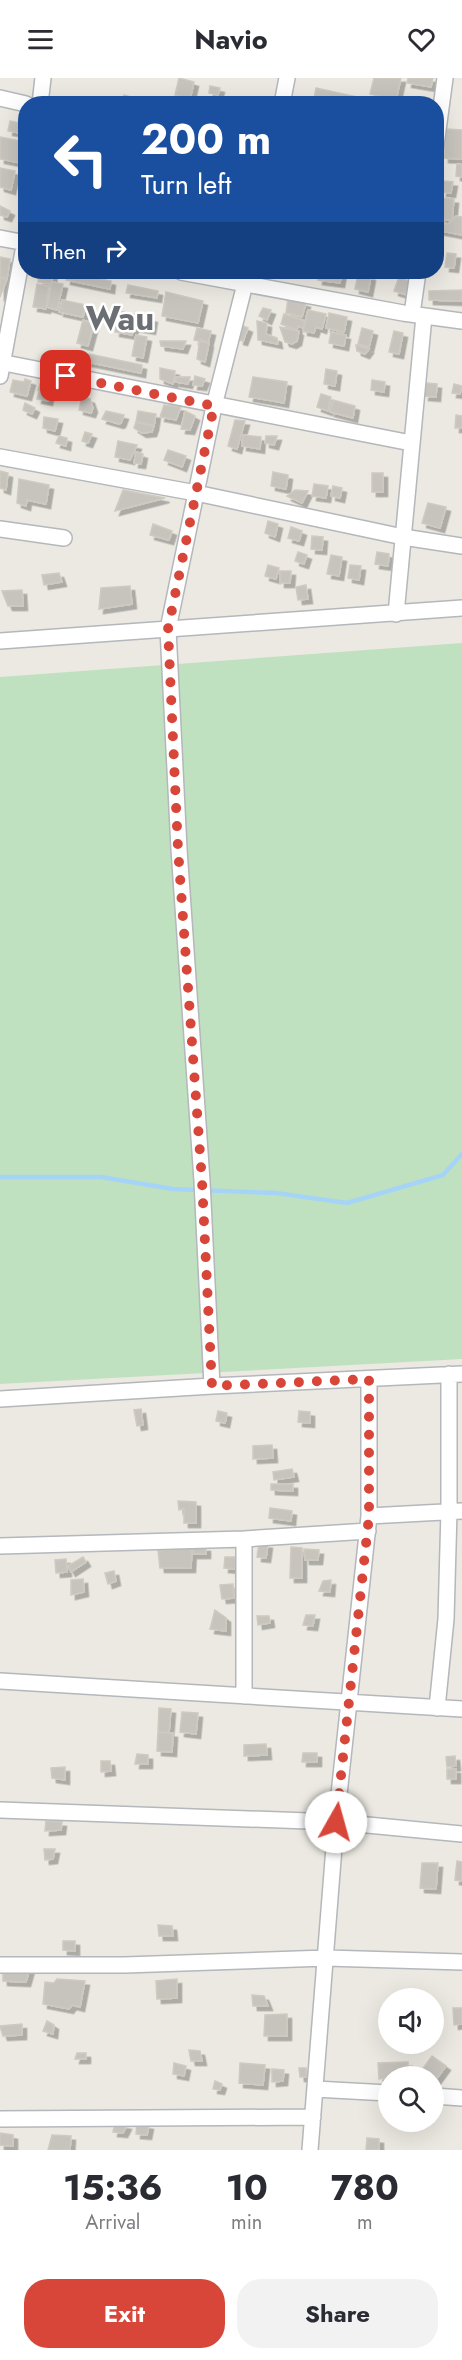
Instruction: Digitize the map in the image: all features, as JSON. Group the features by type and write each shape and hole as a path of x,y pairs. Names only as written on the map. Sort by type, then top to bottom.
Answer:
{"street":[{"path":"41,96 43,78"},
{"path":"284,96 287,78"},
{"path":"443,96 446,78"},
{"path":"0,98 18,102"},
{"path":"0,238 18,239"},
{"path":"18,277 1,367 411,443"},
{"path":"212,1386 202,1181 178,849 168,629 214,406 246,279"},
{"path":"256,279 418,315 462,321"},
{"path":"396,614 411,443 418,279"},
{"path":"0,458 196,494 403,537 462,546"},
{"path":"0,530 64,538"},
{"path":"0,641 462,608"},
{"path":"0,1399 455,1374 455,1511 437,1708"},
{"path":"310,2150 336,1822 368,1524 369,1379"},
{"path":"0,1546 244,1539 455,1511"},
{"path":"244,1539 244,1696"},
{"path":"446,1619 462,1618"},
{"path":"0,1681 462,1709"},
{"path":"0,1810 336,1822 462,1834"},
{"path":"0,1965 125,1965 326,1958 462,1962"},
{"path":"315,2089 378,2092"},
{"path":"444,2097 462,2098"},
{"path":"0,2119 313,2117"}],"green space":[{"path":"462,643 462,1359 0,1384 0,677"}],"building":[{"path":"179,78 194,82 191,96 175,95"},
{"path":"374,78 401,78 397,96 370,94"},
{"path":"408,78 433,78 431,87 407,83"},
{"path":"210,86 220,88 218,95 209,93"},
{"path":"316,88 353,96 314,96"},
{"path":"10,121 18,122 18,133 8,131"},
{"path":"446,129 462,130 462,159 444,158"},
{"path":"0,137 18,140 18,163 0,159"},
{"path":"457,164 462,165 462,177 456,176"},
{"path":"0,168 15,171 11,190 0,187"},
{"path":"444,181 453,182 451,193 444,192"},
{"path":"444,198 454,199 452,220 444,219"},
{"path":"0,206 10,211 7,217 0,215"},
{"path":"456,216 462,217 462,235 444,232 444,223 448,224"},
{"path":"447,253 456,254 454,268 445,267"},
{"path":"0,257 10,259 7,279 0,277"},
{"path":"0,277 7,279 0,297"},
{"path":"39,279 52,279 51,284 38,282"},
{"path":"101,279 111,281 110,289 66,280"},
{"path":"318,279 341,279 340,283"},
{"path":"357,279 370,279 368,292 355,289"},
{"path":"398,279 411,282 407,295 394,291"},
{"path":"52,282 63,284 57,310 47,307"},
{"path":"37,284 49,286 46,309 33,307"},
{"path":"128,285 158,291 157,298 126,293"},
{"path":"462,290 462,301 429,300 429,291"},
{"path":"166,292 203,301 198,323 162,316"},
{"path":"288,298 306,303 302,317 286,313"},
{"path":"62,300 86,305 83,317 59,312"},
{"path":"263,308 271,310 267,320 259,316"},
{"path":"308,310 326,314 322,329 316,327 314,333 303,331"},
{"path":"119,311 153,318 151,330 134,327 132,335 115,332"},
{"path":"329,313 347,317 344,332 326,328"},
{"path":"284,314 305,321 303,328 298,326 297,330 281,324"},
{"path":"83,320 94,324 88,346 77,343"},
{"path":"257,321 267,323 266,334 277,338 278,344 258,340"},
{"path":"243,326 248,328 243,341 239,340"},
{"path":"280,327 299,331 297,341 292,344 285,342"},
{"path":"197,328 211,331 208,343 194,340"},
{"path":"362,328 373,331 369,347 358,344"},
{"path":"394,331 403,333 399,354 389,352"},
{"path":"331,332 346,335 344,346 329,343"},
{"path":"136,335 147,337 143,358 132,356"},
{"path":"200,339 209,343 205,362 197,359"},
{"path":"160,341 186,341 183,349 161,346"},
{"path":"356,345 369,349 365,354 357,351"},
{"path":"89,354 142,365 141,373 87,362"},
{"path":"160,368 175,371 173,384 160,379"},
{"path":"326,369 337,371 335,386 324,384"},
{"path":"195,376 205,379 202,386 193,385"},
{"path":"176,377 190,377 188,384 175,382"},
{"path":"253,377 287,382 284,403 249,397"},
{"path":"25,379 31,381 27,396 10,392 13,380 24,382"},
{"path":"372,380 385,382 384,392 371,390"},
{"path":"41,382 54,387 51,394 38,390"},
{"path":"426,383 437,384 436,397 424,396"},
{"path":"454,384 462,386 460,394 452,393"},
{"path":"39,392 49,395 48,401 37,399"},
{"path":"321,394 331,397 328,411 317,407"},
{"path":"82,397 90,399 93,408 91,413 79,410"},
{"path":"333,400 355,406 353,418 330,412"},
{"path":"25,403 35,408 32,414 23,410"},
{"path":"164,405 181,407 176,420 160,417"},
{"path":"106,411 124,415 121,423 102,419"},
{"path":"138,411 156,414 154,426 136,422"},
{"path":"185,411 195,416 190,430 181,429"},
{"path":"456,415 462,416 462,428 455,428"},
{"path":"44,417 58,419 55,431 43,428"},
{"path":"235,420 245,421 237,449 228,446"},
{"path":"136,422 154,426 152,432 142,433 134,428"},
{"path":"85,432 92,434 88,443 82,441"},
{"path":"243,435 261,437 260,449 242,446"},
{"path":"59,436 67,438 66,446 56,443"},
{"path":"266,436 277,436 274,445 265,443"},
{"path":"118,441 137,445 130,460 115,457"},
{"path":"168,450 186,456 182,467 164,460"},
{"path":"136,452 143,454 141,464 134,463"},
{"path":"0,471 8,473 6,490 0,488"},
{"path":"273,472 288,475 286,489 271,486"},
{"path":"372,473 383,473 383,492 372,492"},
{"path":"19,479 49,485 46,504 27,500 26,506 17,503"},
{"path":"314,484 328,486 326,498 312,496"},
{"path":"333,486 342,488 340,498 331,496"},
{"path":"123,490 165,498 115,511"},
{"path":"295,490 308,491 302,503 287,496"},
{"path":"428,503 446,507 440,528 422,523"},
{"path":"268,521 278,524 275,537 265,533"},
{"path":"153,524 172,531 169,540 150,535"},
{"path":"291,527 302,531 299,541 288,538"},
{"path":"312,536 323,537 322,550 311,549"},
{"path":"298,552 307,555 304,564 295,561"},
{"path":"377,552 389,554 388,566 375,564"},
{"path":"331,555 342,557 339,576 327,574"},
{"path":"268,565 279,568 276,579 265,576"},
{"path":"350,565 361,566 359,580 348,578"},
{"path":"280,571 291,571 290,583 280,583"},
{"path":"59,573 62,582 44,585 42,575"},
{"path":"306,585 308,599 298,600 296,587"},
{"path":"130,586 132,604 99,609 101,588"},
{"path":"22,590 23,606 8,606 2,591"},
{"path":"141,1409 143,1425 137,1426 134,1410"},
{"path":"218,1411 227,1413 225,1423 216,1421"},
{"path":"299,1411 310,1412 310,1423 298,1422"},
{"path":"272,1445 273,1458 253,1459 253,1446"},
{"path":"292,1469 294,1477 274,1480 273,1472"},
{"path":"271,1484 293,1484 293,1491 271,1490"},
{"path":"178,1501 196,1502 196,1523 184,1523 184,1508 179,1510"},
{"path":"270,1508 292,1511 291,1521 269,1518"},
{"path":"259,1543 268,1544 266,1558 257,1557"},
{"path":"192,1547 191,1568 160,1568 158,1551"},
{"path":"193,1547 206,1547 206,1554 193,1554"},
{"path":"291,1547 302,1548 302,1578 290,1578"},
{"path":"304,1549 319,1550 318,1560 305,1560"},
{"path":"83,1557 86,1562 71,1572 68,1566"},
{"path":"225,1557 236,1557 236,1569 224,1568"},
{"path":"66,1559 67,1572 56,1573 55,1560"},
{"path":"114,1571 116,1581 108,1584 105,1573"},
{"path":"83,1579 84,1592 71,1595 71,1580"},
{"path":"331,1580 330,1592 319,1591 323,1581"},
{"path":"233,1584 234,1598 222,1599 220,1585"},
{"path":"215,1610 226,1618 226,1631 210,1629"},
{"path":"306,1615 315,1615 313,1626 303,1625"},
{"path":"257,1616 269,1616 270,1623 258,1625"},
{"path":"159,1708 171,1709 169,1733 158,1732"},
{"path":"182,1712 198,1713 196,1734 180,1732"},
{"path":"158,1732 173,1733 172,1752 157,1751"},
{"path":"266,1744 267,1755 244,1756 244,1745"},
{"path":"303,1753 317,1753 317,1762 302,1762"},
{"path":"137,1754 148,1755 148,1764 135,1764"},
{"path":"455,1756 456,1766 447,1767 446,1757"},
{"path":"101,1761 110,1761 111,1771 101,1772"},
{"path":"65,1767 65,1780 52,1778 51,1768"},
{"path":"447,1769 456,1769 456,1779 447,1779"},
{"path":"46,1821 62,1822 61,1830 45,1831"},
{"path":"44,1849 55,1849 53,1859 45,1860"},
{"path":"457,1861 462,1862 462,1881 455,1880"},
{"path":"422,1863 438,1863 436,1889 420,1888"},
{"path":"158,1925 172,1926 173,1936 159,1936"},
{"path":"63,1941 75,1941 75,1951 63,1950"},
{"path":"3,1966 30,1968 26,1982 3,1981"},
{"path":"57,1979 85,1981 80,2007 72,2005 69,2009 43,2004 45,1982 54,1983"},
{"path":"177,1979 177,1998 157,1999 156,1981"},
{"path":"252,1995 264,1996 268,2006 253,2006"},
{"path":"453,2008 462,2008 462,2024 454,2025"},
{"path":"287,2014 287,2036 264,2036 265,2015"},
{"path":"47,2021 54,2025 53,2034 43,2031"},
{"path":"22,2024 22,2035 3,2036 0,2026"},
{"path":"189,2050 200,2051 202,2061 191,2061"},
{"path":"77,2053 86,2053 86,2059 75,2059"},
{"path":"432,2056 446,2066 444,2069 444,2066 425,2066"},
{"path":"408,2062 408,2066 378,2066 378,2063"},
{"path":"174,2063 186,2066 184,2076 173,2074"},
{"path":"240,2063 265,2065 263,2085 239,2083"},
{"path":"299,2068 306,2068 307,2077 300,2077"},
{"path":"272,2069 284,2070 283,2081 272,2082"},
{"path":"215,2081 222,2084 220,2090 213,2089"},
{"path":"115,2123 127,2125 123,2133 113,2132"},
{"path":"137,2123 149,2125 147,2135 136,2134"},
{"path":"0,2133 13,2135 13,2146 0,2145"},
{"path":"52,2135 71,2136 70,2150 48,2150"},
{"path":"367,2138 379,2139 379,2150 366,2150"}],"waterway":[{"path":"0,1177 101,1177 173,1189 276,1193 347,1203 443,1175 462,1154"}],"district":[{"name":"Wau","path":"120,318"}],"route":[{"path":"66,376 214,406 168,629 178,849 202,1181 212,1386 369,1379 369,1516 336,1822"}]}
